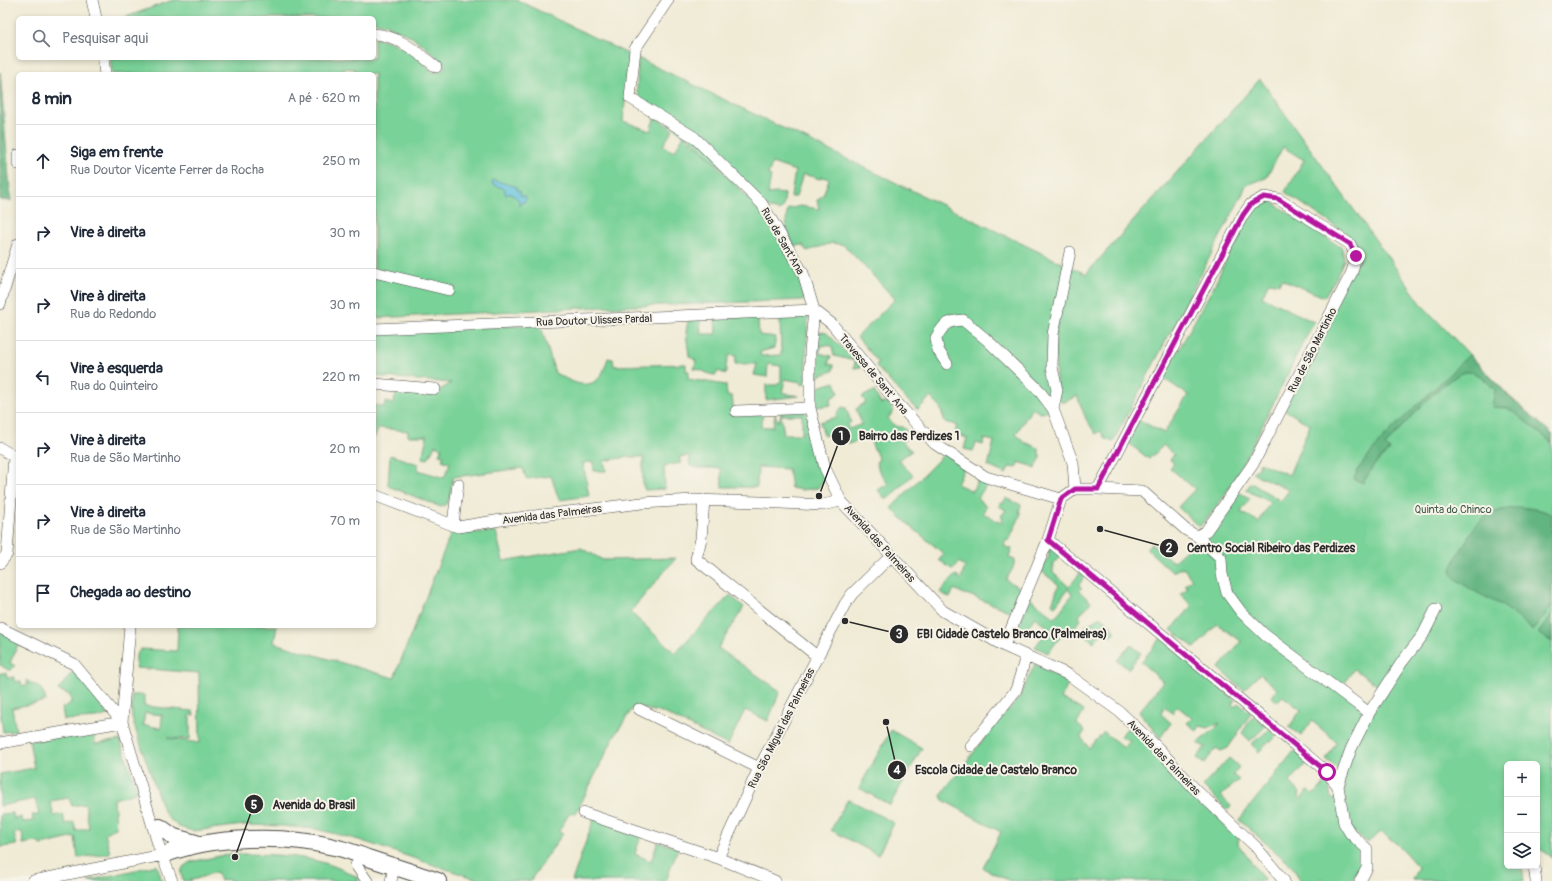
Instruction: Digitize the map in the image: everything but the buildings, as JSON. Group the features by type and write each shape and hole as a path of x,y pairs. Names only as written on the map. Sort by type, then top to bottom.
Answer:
{"main road":[{"path":"160,827 174,837 189,842 204,844"},
{"path":"163,855 180,848 204,844 237,840 288,839 334,846 394,877"},
{"path":"163,855 182,858 238,850 287,849 331,857 394,877 438,881"}],"street":[{"path":"92,0 96,16"},
{"name":"Rua de Sant'Ana","path":"668,0 635,49 630,98 694,137 762,204 803,273 814,310 810,352 810,408 824,468 841,501"},
{"path":"376,34 381,34 411,47 436,67"},
{"path":"102,60 105,72"},
{"name":"Rua de São Martinho","path":"1098,489 1243,215 1251,204 1264,197 1278,199 1350,244 1356,256 1352,272 1253,464 1206,531 1197,536"},
{"path":"0,304 16,251"},
{"path":"1053,409 1057,390 1052,367 1053,334 1070,252"},
{"path":"376,272 449,290"},
{"name":"Rua Doutor Ulisses Pardal","path":"376,329 814,310"},
{"name":"Travessa de Sant' Ana","path":"814,310 832,324 898,404 935,444 986,477 1061,499"},
{"path":"946,364 938,350 936,338 943,327 951,320 963,320 987,340 1038,389 1053,409 1073,462 1075,489"},
{"path":"376,384 435,389"},
{"path":"736,411 810,408"},
{"path":"0,448 16,458 7,554 0,563"},
{"path":"453,524 458,484"},
{"path":"1004,646 1048,540 1061,499 1075,489 1142,491 1186,530 1197,536 1221,558 1222,574 1227,592 1241,612 1265,634 1369,713"},
{"name":"Avenida das Palmeiras","path":"376,496 458,526 642,503 704,500 822,505 841,501 890,556 943,611 1004,646 1069,675 1120,712 1158,748 1194,788 1256,847 1284,881"},
{"path":"704,500 701,539 696,559 818,657"},
{"path":"1048,540 1327,772 1338,786"},
{"name":"Rua São Miguel das Palmeiras","path":"718,858 759,768 852,594 890,556"},
{"path":"1360,881 1367,868 1367,849 1350,833 1344,823 1338,786 1351,749 1369,713 1402,662 1423,635 1436,609"},
{"path":"0,628 74,664 122,722"},
{"path":"130,628 122,722 158,844 172,881"},
{"path":"971,746 1016,690 1026,656"},
{"path":"639,710 759,768"},
{"path":"0,743 122,722"},
{"path":"33,881 163,855 168,847 168,840 146,803"},
{"path":"584,813 718,858 775,881"},
{"path":"356,865 367,881"},
{"path":"1534,869 1536,881"}],"green space":[{"path":"173,0 517,0 630,55 623,121 650,131 655,117 673,129 663,146 674,152 684,135 690,138 763,213 799,274 805,300 578,308 376,318 376,72 355,72 355,69 344,68 345,72 112,72 110,60 376,60 376,38 392,42 407,50 434,73 446,68 431,51 414,38 376,22 376,16 129,16"},
{"path":"638,58 1064,264 1052,369 1051,411 1041,413 1032,408 1016,434 1024,442 1039,448 1039,455 1041,457 1035,469 1032,466 1018,462 1017,468 1009,467 1006,474 988,466 994,441 984,439 983,445 976,443 973,451 964,449 967,438 955,434 957,425 945,422 940,407 930,397 919,409 917,409 876,366 878,362 857,337 895,299 844,245 832,243 807,251 803,245 794,246 787,228 786,220 788,209 800,206 819,209 817,200 823,195 829,179 823,177 820,179 803,174 796,197 791,197 795,171 772,163 768,175 771,176 768,194 785,194 783,208 779,211 769,208 640,98 637,92"},
{"path":"0,72 11,201 0,200"},
{"name":"Quinta do Chinco","path":"1260,79 1423,306 1510,397 1552,434 1552,857 1540,849 1540,761 1504,761 1504,869 1522,869 1524,881 1412,880 1418,867 1397,844 1381,832 1367,843 1348,825 1344,793 1345,775 1326,759 1337,742 1312,721 1301,736 1289,727 1301,710 1283,696 1277,702 1272,697 1277,689 1260,674 1243,690 1219,668 1241,641 1217,624 1195,648 1171,630 1192,606 1180,594 1188,588 1185,584 1192,580 1183,567 1172,572 1146,548 1151,544 1173,562 1195,542 1210,533 1234,490 1250,498 1241,512 1259,522 1270,502 1246,490 1251,483 1281,501 1289,490 1252,473 1258,468 1260,463 1289,475 1310,425 1282,408 1356,256 1356,244 1347,234 1285,192 1304,160 1283,147 1266,178 1246,185 1113,442 1105,439 1101,431 1096,434 1086,419 1077,396 1062,403 1056,394 1055,338 1068,266 1086,274","holes":["1354,669 1384,690 1374,706 1344,683"]},
{"path":"1270,201 1342,248 1344,260 1336,278 1324,297 1281,279 1279,284 1269,282 1262,297 1314,322 1254,442 1225,495 1199,527 1178,507 1195,489 1170,468 1174,463 1170,460 1174,455 1164,445 1149,459 1127,442 1139,420 1164,433 1188,395 1163,378 1215,284 1251,204"},
{"path":"806,314 808,318 805,384 801,385 801,382 785,379 782,393 799,396 766,400 766,385 776,385 781,382 781,366 768,364 767,377 754,375 757,364 735,364 736,356 729,355 726,366 726,374 718,371 716,375 713,375 694,369 696,361 689,356 686,332 688,320 700,319 701,334 716,334 715,318","holes":["780,317 781,355 761,356 760,352 774,348 776,337 759,335 758,319"]},
{"path":"537,325 542,330 555,373 577,383 588,384 599,378 608,358 613,359 614,366 686,364 686,371 689,371 688,379 726,385 727,396 732,396 734,415 763,414 761,427 773,427 775,414 778,422 781,415 780,412 803,410 807,415 825,478 818,488 802,490 791,488 788,469 758,467 757,487 722,487 720,468 699,468 690,466 689,456 679,457 681,463 664,466 665,489 645,490 643,485 643,457 627,457 604,461 606,471 594,471 593,462 583,463 589,496 559,500 551,476 526,479 523,468 454,477 450,498 445,505 441,507 388,486 390,455 418,464 418,470 444,478 450,463 442,460 444,455 439,454 442,448 435,445 428,459 422,458 427,436 408,436 408,431 379,428 376,434 376,405 384,407 385,402 393,404 398,389 435,393 451,383 376,376 376,351 379,351 379,331","holes":["781,415 802,415 802,434 784,434"]},
{"path":"819,333 827,333 855,361 834,356 832,346 822,345 819,353 831,356 828,364 834,365 833,371 816,377"},
{"path":"1469,355 1510,397 1552,434 1552,443 1507,408 1492,407 1495,390 1481,377 1470,372 1461,374 1450,380 1425,402 1385,446 1390,450 1374,465 1363,483 1354,479 1358,469 1384,437"},
{"path":"855,361 861,367 854,368"},
{"path":"835,382 839,393 830,399 831,405 817,407 815,388"},
{"path":"874,391 881,404 887,402 894,411 888,418 891,422 895,426 902,427 911,435 902,442 912,451 898,460 913,475 886,500 878,490 888,484 879,471 876,462 879,460 870,440 865,438 849,444 845,434 841,435 838,431 824,436 820,422 836,417 837,413 842,407 846,408 851,422 847,425 849,429 862,424 856,409 866,402 862,397"},
{"path":"945,453 964,469 957,484 972,491 979,478 989,482 977,499 986,506 983,513 1001,523 1003,517 1001,516 1006,510 999,506 1000,502 1003,503 1006,498 1021,505 1019,512 1021,513 1020,517 1009,541 1006,540 1004,546 1012,549 1009,558 1015,560 1013,568 1006,580 1022,589 1014,613 954,589 950,598 940,592 955,575 961,579 965,567 959,562 953,570 939,560 944,554 891,508"},
{"path":"1520,507 1541,510 1552,516 1552,606 1534,629 1531,629 1501,605 1466,586 1453,576 1451,571 1458,554 1480,521 1492,513"},
{"path":"496,532 503,561 581,548 603,560 676,558 630,612 675,653 730,595 744,607 718,648 780,691 768,721 745,710 728,745 666,714 634,706 615,735 576,813 569,814 559,831 563,833 530,881 482,881 359,840 316,829 244,825 193,831 179,827 168,818 163,810 132,718 132,695 144,695 144,706 193,711 194,715 190,715 190,739 167,738 200,743 199,673 136,668 136,655 141,649 177,651 178,628 277,628 274,643 394,678 451,533","holes":["145,713 162,715 161,728 143,725"]},
{"path":"1058,548 1065,554 1053,563 1053,573 1067,585 1068,588 1081,572 1085,575 1079,585 1082,588 1079,591 1091,602 1079,616 1081,619 1071,632 1064,632 1048,653 1035,647 1049,628 1035,617 1023,634 1017,630 1030,598 1055,618 1072,595 1068,589 1055,606 1052,604 1059,585 1041,571 1049,556 1049,549"},
{"path":"1552,614 1552,642 1539,634 1539,632"},
{"path":"1101,616 1115,633 1112,636 1107,634 1101,635 1094,642 1080,631"},
{"path":"0,631 29,644 28,649 18,645 10,663 15,666 10,671 0,665"},
{"path":"1161,638 1235,700 1232,704 1234,707 1238,703 1251,713 1228,748 1221,751 1216,748 1204,764 1197,758 1205,747 1197,743 1214,730 1220,723 1208,728 1200,726 1197,731 1187,723 1192,718 1177,706 1172,713 1164,706 1161,714 1171,723 1160,738 1139,712 1163,682 1141,662"},
{"path":"1131,645 1141,653 1128,669 1117,660"},
{"path":"1035,664 1069,683 1061,698 1084,711 1077,724 1085,731 1081,737 1089,748 1104,732 1124,748 1130,740 1120,737 1128,727 1144,741 1192,794 1239,836 1238,844 1265,881 1010,881 983,868 1001,832 943,800 941,796 994,726 1019,698"},
{"path":"74,670 107,709 107,715 97,718 64,720 62,708 71,703 70,695 58,690"},
{"path":"0,673 6,673 7,678 14,677 14,681 21,682 22,686 28,685 26,680 42,690 45,696 46,701 12,708 16,731 3,732 0,709"},
{"path":"1253,716 1266,726 1250,741 1242,733"},
{"path":"1270,729 1277,736 1271,742 1269,741 1259,752 1251,744"},
{"path":"93,730 95,744 120,740 138,792 114,799 116,828 105,833 110,853 78,858 75,837 41,845 37,842 23,844 22,831 14,834 17,845 0,847 0,814 13,813 14,819 21,817 22,822 33,821 32,815 39,815 35,799 0,806 0,774 34,768 29,741","holes":["69,798 72,806 85,804 89,828 76,831 74,822 65,824 63,814 54,816 50,801"]},
{"path":"891,730 922,748 890,805 859,788"},
{"path":"1294,751 1308,761 1290,782 1300,793 1299,797 1301,799 1309,790 1313,794 1316,793 1327,780 1331,799 1337,799 1363,850 1364,856 1352,881 1325,881 1322,878 1319,881 1301,881 1291,865 1239,820"},
{"path":"1229,758 1239,767 1233,775 1239,780 1221,796 1231,806 1227,810 1203,786"},
{"path":"848,799 894,823 878,855 831,830"},
{"path":"594,818 641,836 635,854 651,861 658,842 678,848 666,881 572,881"},
{"path":"230,854 280,855 312,860 343,870 358,878 359,881 229,881 229,879 220,881 217,872 196,879 183,881 181,873 183,867 190,862"},
{"path":"157,865 162,881 87,881"}],"water":[{"path":"493,180 517,187 517,190 520,191 520,195 526,197 525,202 522,202 520,206 518,199 510,193 507,195 505,194 505,189 492,184"}],"place":[{"name":"Bairro das Perdizes 1","path":"819,496"},
{"name":"Centro Social Ribeiro das Perdizes","path":"1100,529"},
{"name":"EBI Cidade Castelo Branco (Palmeiras)","path":"845,621"},
{"name":"Escola Cidade de Castelo Branco","path":"886,722"},
{"name":"Avenida do Brasil","path":"235,857"}],"route":[{"path":"1327,772 1048,540 1061,499 1075,489 1098,489 1243,215 1251,204 1264,197 1278,199 1350,244 1356,256"}]}
